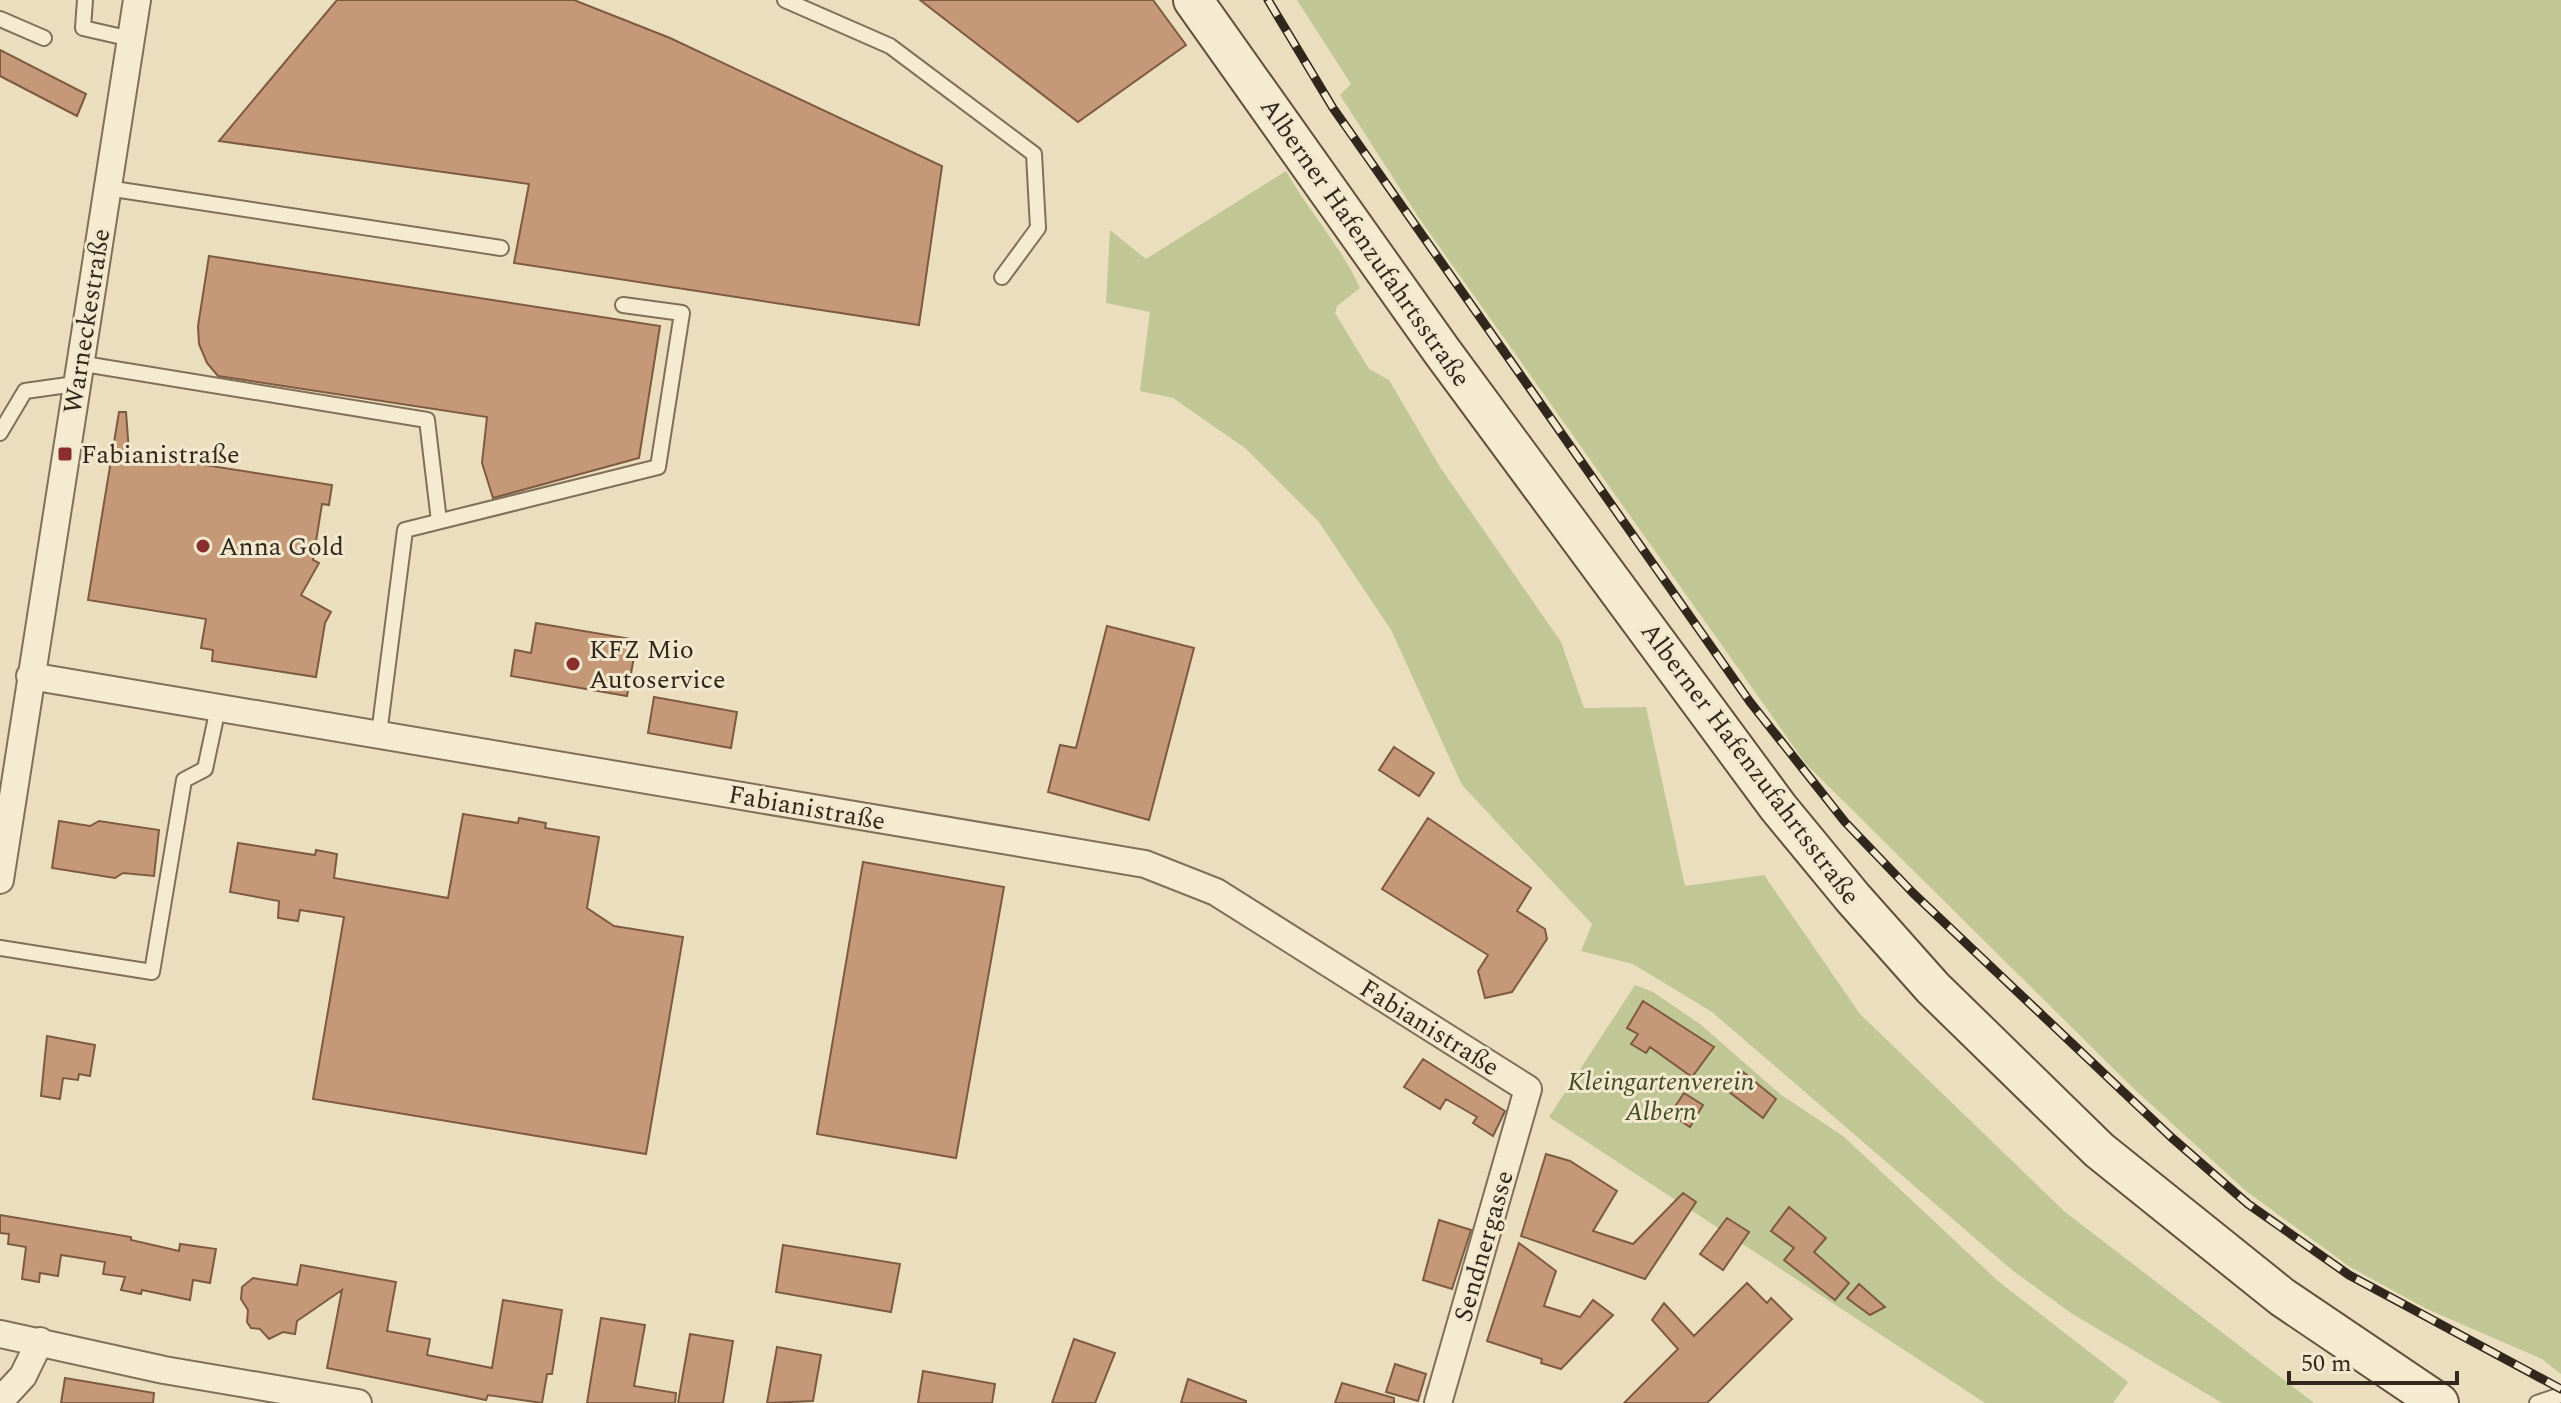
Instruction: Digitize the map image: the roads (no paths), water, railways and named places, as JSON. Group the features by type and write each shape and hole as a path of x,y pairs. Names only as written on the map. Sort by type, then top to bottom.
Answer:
{"main road":[{"name":"Alberner Hafenzufahrtsstraße","path":"1193,0 1441,350 1778,807 1923,977 2099,1150 2186,1223 2282,1297 2439,1403"}],"street":[{"name":"Warneckestraße","path":"0,880 137,0"},
{"name":"Fabianistraße","path":"30,676 1145,864 1216,892 1528,1089"},
{"name":"Sendnergasse","path":"1438,1403 1528,1089"},
{"path":"0,1334 164,1370 358,1403"},
{"path":"0,1401 23,1376 40,1341"}],"lane":[{"path":"85,0 83,28 131,39"},
{"path":"785,0 890,46 1034,154 1038,228 1002,277"},
{"path":"0,19 44,38"},
{"path":"107,188 501,248"},
{"path":"379,734 405,530 579,490 658,467 682,313 623,305"},
{"path":"0,433 25,391 77,374 427,420 439,521"},
{"path":"0,948 152,972 184,780 205,769 218,708"},
{"path":"2537,1403 2561,1395"}],"railway":[{"path":"1268,0 1333,108 1750,702 1845,822 1913,893 2171,1137 2248,1204 2349,1275 2561,1389"}],"place":[{"name":"Fabianistraße","path":"65,454"},
{"name":"Anna Gold","path":"203,546"},
{"name":"KFZ Mio Autoservice","path":"573,664"}],"park label":[{"name":"Kleingartenverein Albern","path":"1661,1096"}]}
